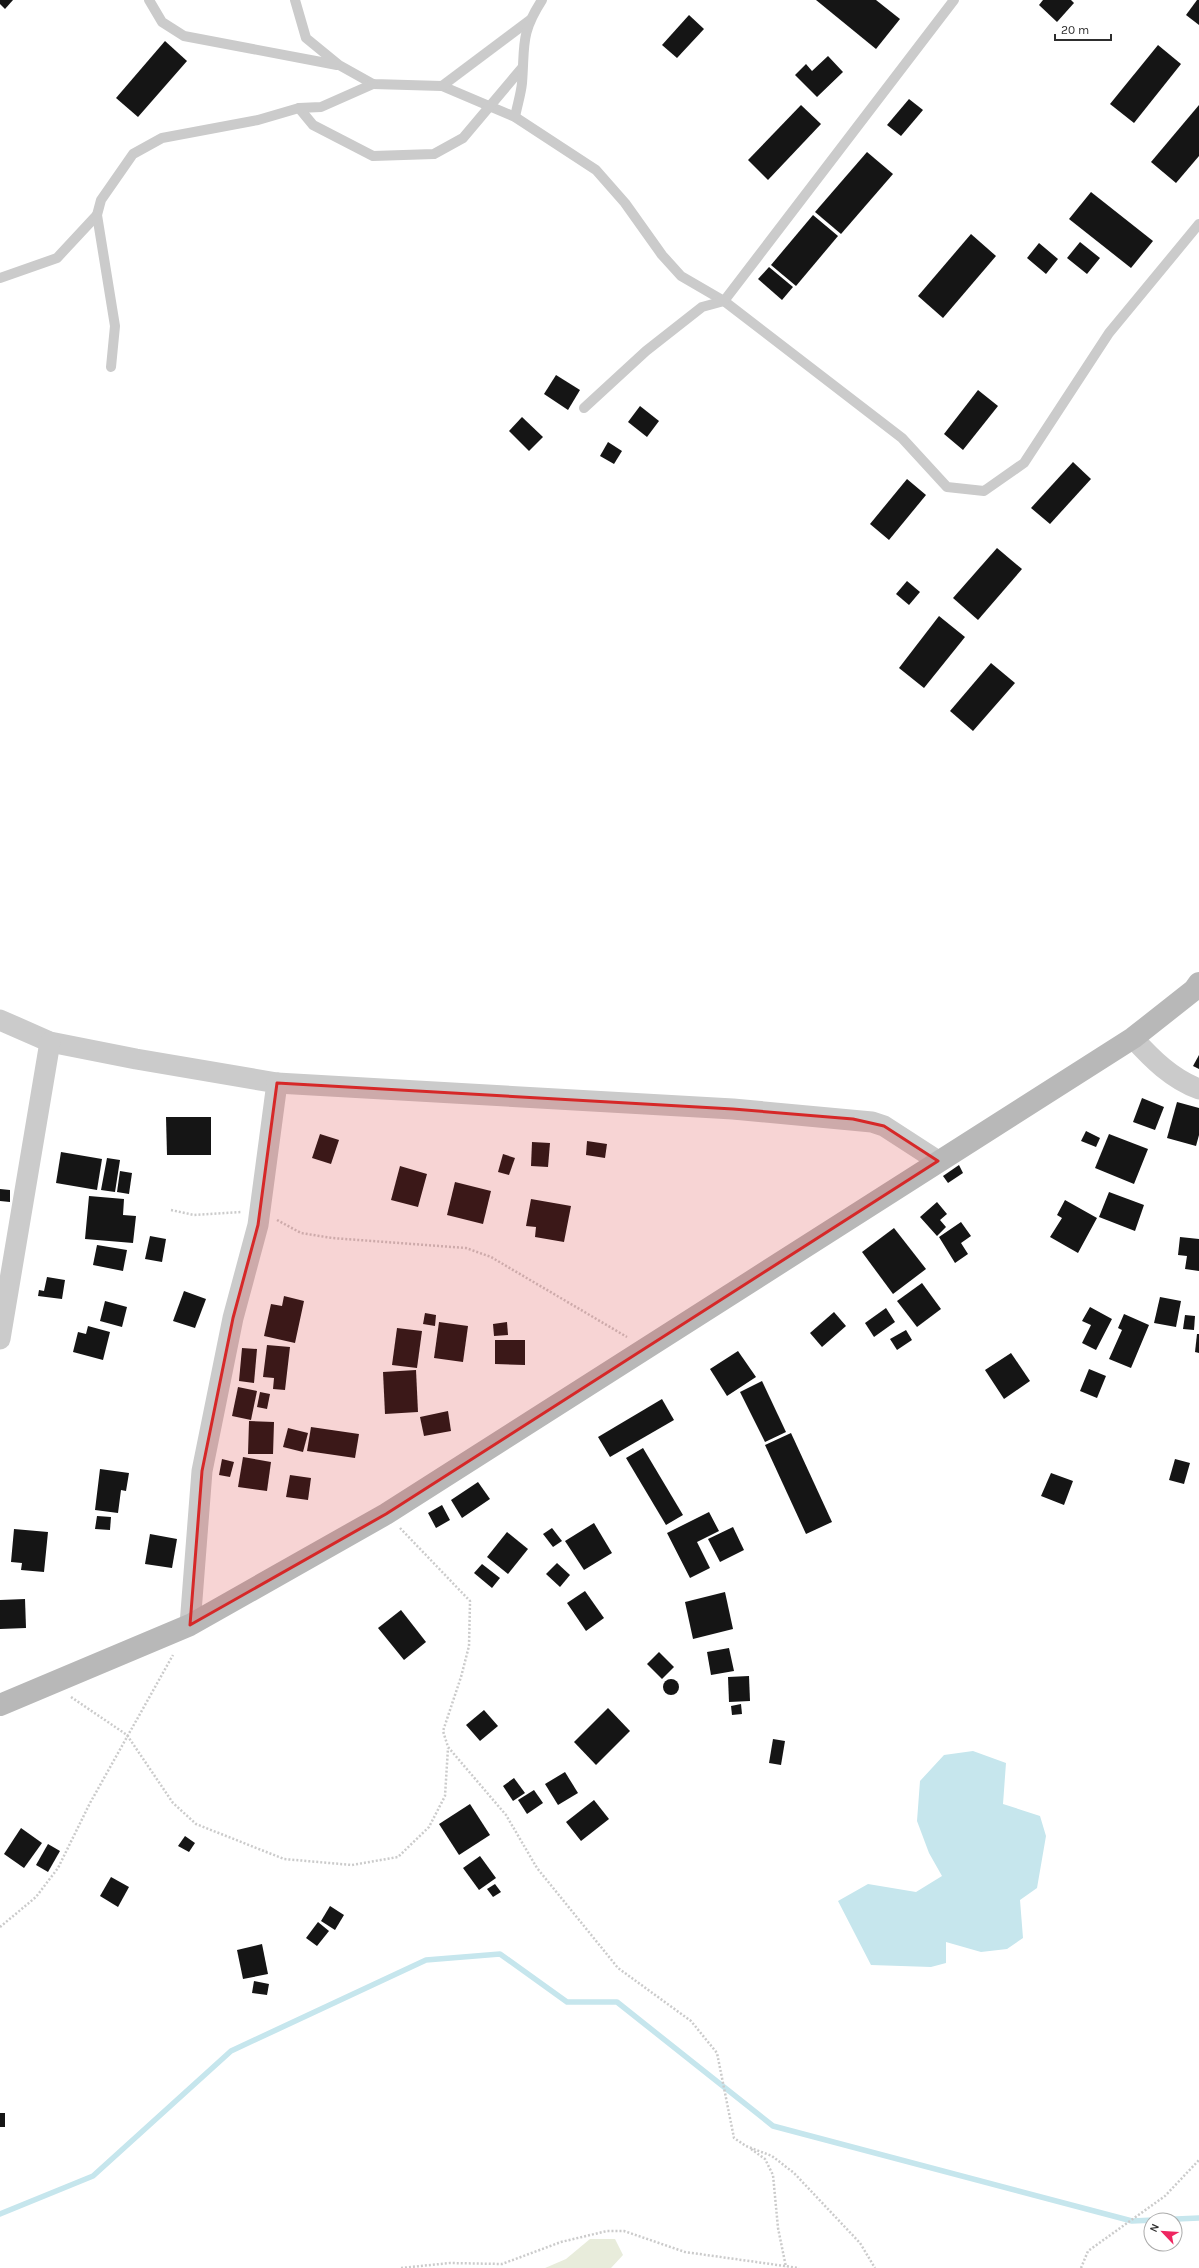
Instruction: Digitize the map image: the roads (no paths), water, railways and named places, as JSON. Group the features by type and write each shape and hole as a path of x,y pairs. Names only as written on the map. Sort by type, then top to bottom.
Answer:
{"main road":[{"path":"0,1705 190,1624 386,1514 1133,1038 1194,990 1199,983"}],"street":[{"path":"0,1020 50,1042 136,1059 277,1083 733,1109 852,1119 884,1126 938,1161"},
{"path":"1133,1038 1152,1059 1185,1084 1199,1089"},
{"path":"0,1339 50,1042"},
{"path":"190,1624 202,1471 233,1318 261,1210 277,1083"}],"lane":[{"path":"148,0 162,22 184,36 339,65"},
{"path":"295,0 306,38 339,65 373,84"},
{"path":"515,117 522,84 523,47 530,20 542,0"},
{"path":"584,408 646,352 702,307 724,301 954,0"},
{"path":"442,86 530,20"},
{"path":"298,108 313,125 373,156 434,154 463,138 522,68"},
{"path":"111,367 115,326 97,215 101,200 133,154 162,138 258,120 298,108 321,107 373,84 442,86 515,117 596,170 625,203 662,255 681,276 724,301 902,438 947,487 984,491 1024,463 1109,333 1199,224"},
{"path":"0,278 57,258 97,215"}],"water":[{"path":"973,1751 1006,1763 1003,1804 1040,1816 1046,1836 1037,1888 1020,1900 1023,1938 1007,1949 981,1952 946,1942 946,1963 931,1967 871,1965 838,1901 868,1884 916,1892 942,1876 929,1853 917,1821 920,1781 944,1755"}],"waterway":[{"path":"0,2214 93,2176 231,2051 426,1960 500,1954 567,2002 617,2002 773,2126 1132,2221 1199,2218"}]}
